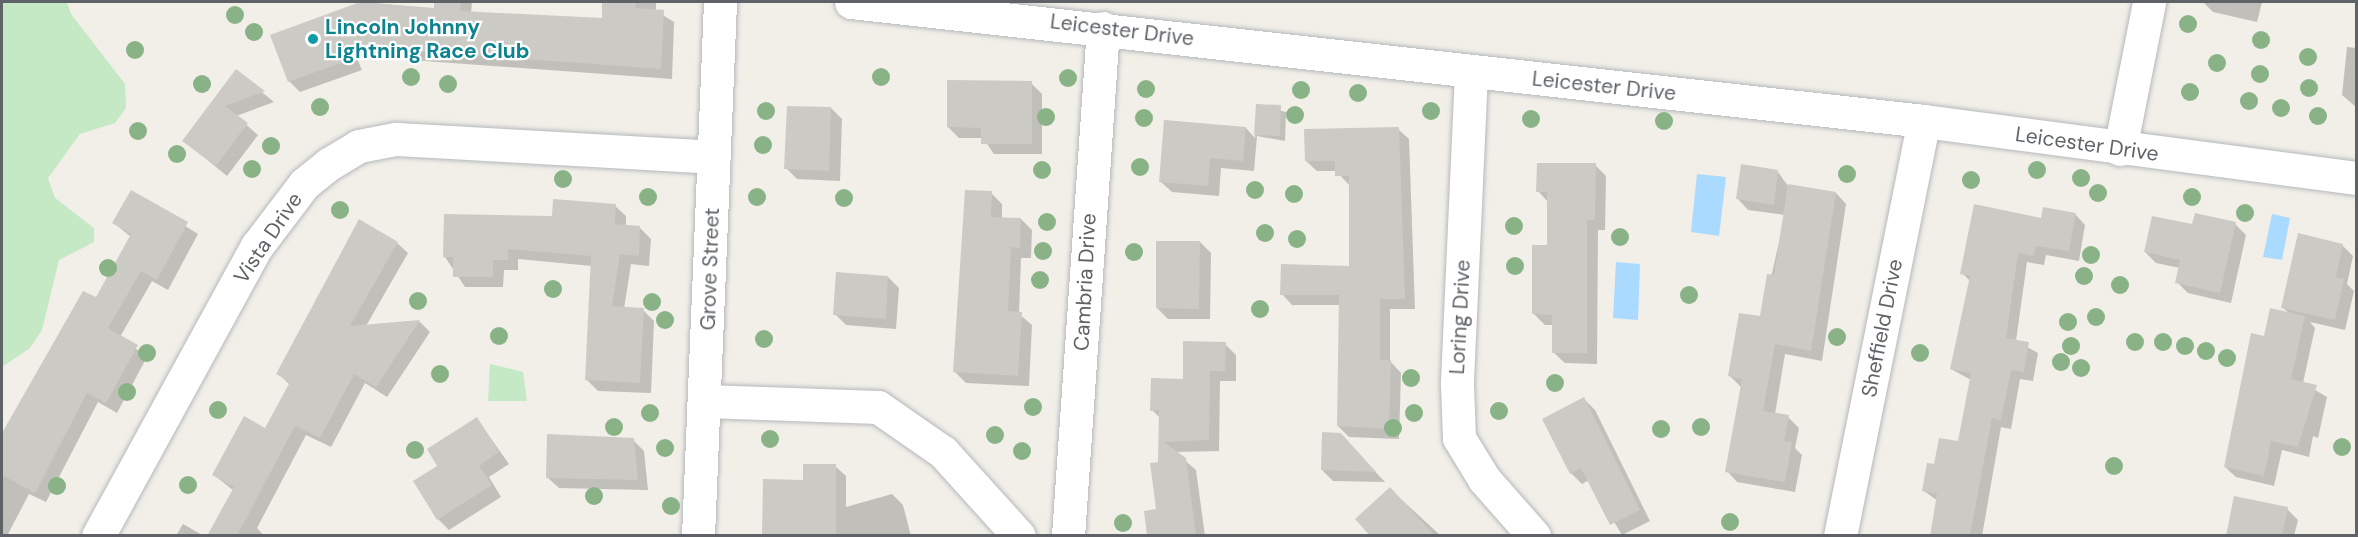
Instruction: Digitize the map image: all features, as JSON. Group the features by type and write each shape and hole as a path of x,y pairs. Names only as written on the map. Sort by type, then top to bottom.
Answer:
{"street":[{"name":"Grove Street","path":"698,536 720,2"},
{"name":"Leicester Drive","path":"851,2 1103,28 1472,72 1924,121 2120,149 2356,178"},
{"path":"2120,149 2150,2"},
{"name":"Cambria Drive","path":"1068,536 1103,28"},
{"name":"Loring Drive","path":"1472,72 1456,384 1459,438 1484,479 1534,536"},
{"name":"Sheffield Drive","path":"1840,536 1924,121"},
{"name":"Vista Drive","path":"98,536 257,246 292,197 329,164 359,146 396,139 713,157"},
{"path":"705,401 878,406 944,452 1019,536"}],"green space":[{"path":"2,2 67,2 71,14 125,84 126,108 115,123 80,134 48,178 55,198 94,228 94,242 59,260 42,330 30,348 2,367"},
{"path":"490,364 523,372 527,401 488,401"}],"water":[{"path":"1697,174 1726,177 1719,236 1691,232"},
{"path":"2272,214 2290,218 2282,260 2263,257"},
{"path":"1616,262 1640,264 1638,320 1613,318"}],"building":[{"path":"360,2 434,8 434,2 461,2 460,11 602,18 602,2 636,2 635,8 664,10 661,69 347,46 352,59 288,82 270,35"},
{"path":"236,69 265,91 225,106 248,123 216,166 182,141"},
{"path":"947,80 1032,81 1032,144 981,144 981,128 947,127"},
{"path":"1256,104 1281,105 1280,136 1254,135"},
{"path":"787,106 831,107 829,171 784,169"},
{"path":"1164,120 1246,127 1243,161 1210,158 1208,186 1159,182"},
{"path":"1399,127 1405,299 1380,299 1380,360 1391,360 1389,429 1337,426 1339,295 1280,295 1281,264 1349,266 1349,176 1335,176 1335,161 1305,161 1304,129"},
{"path":"1537,163 1596,163 1595,220 1587,220 1587,353 1552,353 1552,315 1532,314 1532,245 1547,245 1547,192 1536,192"},
{"path":"1741,164 1778,170 1774,205 1736,199"},
{"path":"1788,184 1836,192 1811,351 1775,344 1763,411 1789,415 1784,441 1792,442 1785,482 1725,472 1742,379 1728,376 1739,313 1760,316 1767,274 1774,275"},
{"path":"131,190 188,222 157,280 141,271 108,328 138,345 106,403 87,393 35,493 2,475 2,433 83,291 96,297 131,234 112,223"},
{"path":"965,190 992,191 991,217 1021,218 1020,248 1011,247 1008,311 1022,312 1018,376 953,372"},
{"path":"553,199 616,204 615,224 640,226 639,256 620,254 612,306 644,308 640,383 585,380 591,256 508,249 508,260 493,260 493,277 453,277 453,257 443,257 444,214 552,216"},
{"path":"1974,204 2041,218 2043,207 2076,213 2069,251 2036,246 2034,256 2018,253 2006,338 2029,342 2024,372 2011,370 2001,420 1992,418 1970,536 1930,536 1937,494 1922,491 1927,463 1934,464 1939,438 1958,441 1971,373 1950,369 1970,276 1960,274"},
{"path":"2195,213 2236,222 2220,293 2175,283 2180,260 2144,252 2152,216 2192,224"},
{"path":"359,219 398,242 350,326 420,320 376,387 354,374 320,438 295,426 237,536 207,536 234,487 212,475 244,416 265,428 290,382 276,374"},
{"path":"2298,233 2343,244 2336,277 2344,279 2335,320 2281,308"},
{"path":"1156,241 1200,241 1199,309 1156,308"},
{"path":"836,272 888,276 886,319 833,315"},
{"path":"2270,308 2305,316 2291,379 2317,385 2298,447 2271,441 2264,476 2224,467 2251,333 2264,336"},
{"path":"1183,341 1226,342 1225,371 1210,371 1209,440 1164,442 1186,458 1196,536 1147,536 1144,511 1156,509 1150,463 1158,462 1159,410 1150,411 1151,378 1183,379"},
{"path":"1584,397 1640,510 1610,525 1581,468 1570,474 1542,419"},
{"path":"477,417 499,452 479,466 492,485 437,520 413,481 437,466 427,449"},
{"path":"1322,432 1341,433 1376,472 1321,470"},
{"path":"547,434 634,438 638,480 546,478"},
{"path":"803,464 836,464 836,536 762,536 763,479 803,480"},
{"path":"1390,487 1435,536 1370,536 1355,519"},
{"path":"2234,496 2288,507 2282,536 2226,536"}],"place":[{"name":"Lincoln Johnny Lightning Race Club","path":"313,39"}]}
